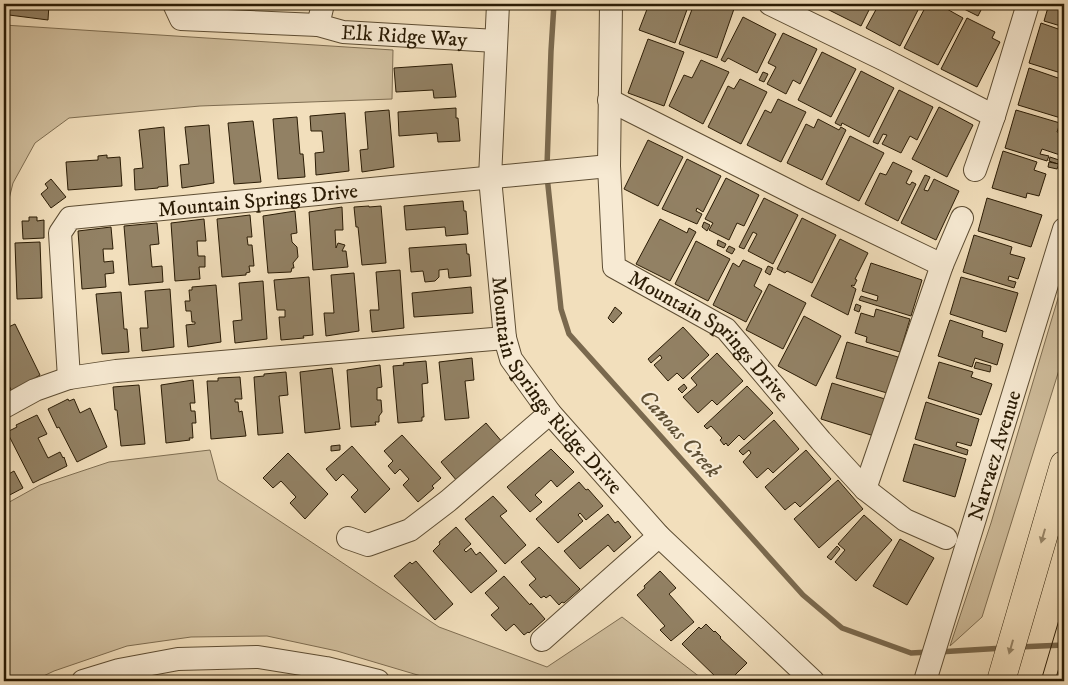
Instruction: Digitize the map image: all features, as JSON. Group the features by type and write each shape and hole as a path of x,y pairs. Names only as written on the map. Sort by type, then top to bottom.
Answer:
{"highway":[{"path":"1001,681 1064,465"}],"street":[{"name":"Elk Ridge Way","path":"174,4 181,19 318,26 342,32 496,41"},
{"path":"318,26 323,4"},
{"name":"Mountain Springs Ridge Drive","path":"498,4 490,178 505,338 511,359 550,413 659,536 813,681"},
{"name":"Mountain Springs Drive","path":"611,4 609,166 614,268 726,329 821,441 865,488 904,520 946,538"},
{"path":"770,4 994,116"},
{"path":"975,170 994,116 1028,4"},
{"path":"609,100 803,198 942,265"},
{"name":"Mountain Springs Drive","path":"70,378 60,232 70,218 609,166"},
{"path":"865,488 942,265 962,218"},
{"name":"Narvaez Avenue","path":"926,678 1064,229"},
{"path":"4,406 35,390 70,378 116,371 505,338"},
{"path":"348,538 368,545 410,530 448,501 550,413"},
{"path":"542,640 659,536"},
{"path":"82,681 119,670 178,659 258,657 326,668 378,681"}],"shaded area":[{"path":"4,25 393,50 392,99 200,106 69,118 35,143 13,183 4,219"},
{"path":"1064,278 1064,354 982,617 950,646 991,523"},
{"path":"210,450 218,480 439,627 547,667 622,617 705,681 464,681 421,676 337,651 267,636 191,637 127,646 54,671 33,681 4,681 4,505 40,485 109,462"}],"building":[{"path":"9,4 49,4 48,20 9,15"},
{"path":"649,4 689,4 675,43 639,30"},
{"path":"694,4 728,4 735,6 717,58 679,44"},
{"path":"830,4 872,4 861,26 827,9"},
{"path":"879,4 921,4 900,46 866,28"},
{"path":"927,4 938,4 963,18 938,65 904,48"},
{"path":"954,4 984,4 978,16"},
{"path":"1049,4 1064,4 1064,27 1044,21"},
{"path":"743,17 776,34 757,73 728,58 725,62 721,60"},
{"path":"967,18 995,32 992,38 1000,42 977,87 941,69"},
{"path":"1041,23 1064,31 1064,74 1029,63"},
{"path":"783,33 817,49 800,84 793,80 786,94 767,84 776,67 768,63"},
{"path":"648,39 684,52 664,106 628,93"},
{"path":"822,52 856,69 831,117 798,100"},
{"path":"701,60 729,72 703,124 669,106 684,75 692,78"},
{"path":"452,64 456,97 434,98 433,90 396,92 394,68"},
{"path":"1029,68 1064,80 1064,119 1018,105"},
{"path":"861,71 894,88 869,137 842,123 841,126 835,123"},
{"path":"763,72 768,74 764,82 759,80"},
{"path":"740,79 767,92 741,144 708,127 728,86 734,89"},
{"path":"899,90 933,107 917,140 910,136 901,153 882,144 887,135 883,134 878,144 873,142"},
{"path":"778,99 806,112 781,162 747,145 765,110 771,113"},
{"path":"939,107 973,125 947,177 912,159"},
{"path":"456,108 460,141 438,142 437,133 399,136 398,112"},
{"path":"389,110 394,167 362,172 360,150 368,149 365,112"},
{"path":"1016,110 1060,123 1057,132 1064,134 1064,140 1060,155 1042,149 1040,154 1049,156 1047,161 1005,148"},
{"path":"345,113 349,171 316,175 315,153 324,152 322,131 311,131 310,116"},
{"path":"297,117 300,154 303,154 305,177 278,179 273,119"},
{"path":"818,119 839,130 841,127 846,130 822,180 787,163 806,124 814,128"},
{"path":"253,121 261,182 234,184 228,123"},
{"path":"209,125 214,183 182,188 180,165 189,164 185,127"},
{"path":"164,127 168,186 135,190 134,169 143,168 139,130"},
{"path":"850,136 884,153 859,201 826,184"},
{"path":"648,140 683,157 658,206 624,189"},
{"path":"1003,151 1037,162 1034,170 1046,174 1039,196 1027,193 1026,198 992,188"},
{"path":"107,155 107,158 120,157 122,186 68,190 66,162 98,160 98,156"},
{"path":"1050,157 1059,160 1058,164 1049,161"},
{"path":"687,159 721,176 703,212 697,208 696,211 702,214 697,224 662,209"},
{"path":"893,162 912,171 906,183 910,185 912,182 916,184 898,221 865,204 880,173 886,175"},
{"path":"1049,162 1059,164 1057,169 1048,167"},
{"path":"925,175 930,177 924,190 928,191 934,179 959,191 936,240 901,223"},
{"path":"726,178 759,195 744,226 737,223 729,240 709,230 713,223 705,219"},
{"path":"51,179 66,197 51,208 41,194 48,188 45,184"},
{"path":"764,198 798,215 773,264 748,251 757,234 753,232 744,249 739,247"},
{"path":"987,198 1042,215 1031,247 978,231"},
{"path":"463,201 468,234 446,236 445,227 406,230 404,206"},
{"path":"381,206 386,263 362,265 354,207"},
{"path":"342,207 343,230 335,230 336,248 338,243 345,245 342,251 346,251 348,267 313,270 309,212"},
{"path":"295,211 297,233 291,234 292,242 297,247 298,257 293,263 294,268 292,268 291,272 268,273 263,216"},
{"path":"250,215 252,237 247,237 248,245 252,245 254,266 249,266 250,272 246,273 246,275 222,277 217,219"},
{"path":"29,217 37,217 37,221 44,220 44,238 23,239 22,221 29,221"},
{"path":"802,218 836,235 812,283 787,271 785,273 777,269"},
{"path":"204,219 206,241 197,241 198,256 205,256 205,267 199,267 200,279 175,281 171,223"},
{"path":"660,219 687,233 689,228 696,232 670,281 636,264"},
{"path":"704,222 710,225 707,231 702,227"},
{"path":"157,223 159,244 150,245 152,267 162,266 163,282 129,285 124,226"},
{"path":"111,227 113,249 103,249 104,262 113,261 114,273 105,274 106,287 82,289 78,231"},
{"path":"974,235 1012,247 1010,254 1025,258 1018,279 1009,276 1008,280 1016,282 1014,288 963,272"},
{"path":"840,239 868,253 855,279 857,280 854,286 851,286 856,289 848,315 811,296"},
{"path":"718,240 726,244 724,248 717,245"},
{"path":"696,241 730,259 708,301 675,284"},
{"path":"40,242 42,298 17,299 15,243"},
{"path":"466,244 471,276 449,278 448,269 439,270 439,277 435,281 425,282 423,271 411,272 409,248"},
{"path":"729,246 735,249 732,254 726,251"},
{"path":"743,260 762,269 754,286 762,291 746,322 713,305 733,263 739,267"},
{"path":"871,263 922,280 911,316 859,300 861,296 877,301 878,296 862,291"},
{"path":"768,266 773,268 770,275 765,272"},
{"path":"400,270 404,328 372,332 370,310 379,310 376,272"},
{"path":"354,273 359,331 326,336 324,313 334,313 331,275"},
{"path":"309,277 313,335 303,336 304,338 281,340 279,317 285,317 285,310 277,310 274,280"},
{"path":"961,277 1018,293 1006,332 950,314"},
{"path":"263,281 267,339 235,343 233,321 242,320 239,283"},
{"path":"769,284 806,303 783,349 746,330"},
{"path":"216,285 221,342 188,347 186,325 195,324 195,322 192,322 191,311 186,311 185,301 190,301 189,290 192,290 192,287"},
{"path":"471,287 473,313 414,317 412,293"},
{"path":"170,289 174,347 142,351 140,328 148,328 145,291"},
{"path":"121,292 124,329 127,329 129,352 102,354 96,294"},
{"path":"856,304 861,306 859,312 854,310"},
{"path":"615,307 622,313 613,323 608,318"},
{"path":"876,309 910,319 900,352 866,342 867,337 855,333 861,313 874,317"},
{"path":"804,316 841,336 816,386 778,366"},
{"path":"950,320 983,331 982,337 1003,344 997,365 975,358 972,367 938,356"},
{"path":"15,324 40,375 12,392 4,375 6,371 4,367 9,365 4,355 4,329"},
{"path":"683,327 709,355 683,379 677,373 668,381 654,365 662,358 660,355 651,363 648,359"},
{"path":"847,342 898,357 887,393 836,378"},
{"path":"717,353 743,381 717,405 712,400 698,413 683,397 697,385 691,378"},
{"path":"472,358 474,380 465,381 469,418 445,420 439,362"},
{"path":"426,361 428,383 422,384 424,417 422,417 422,421 398,423 393,366"},
{"path":"939,362 973,372 971,377 992,384 981,415 928,398"},
{"path":"976,362 991,366 990,372 974,368"},
{"path":"380,365 382,387 377,388 377,400 381,400 382,412 379,416 379,422 375,422 376,425 351,427 347,370"},
{"path":"332,368 340,429 305,433 300,372"},
{"path":"286,372 288,395 279,396 283,433 258,435 254,377"},
{"path":"240,377 242,399 235,399 235,402 238,402 239,412 242,411 246,436 211,439 207,381 218,381 218,378"},
{"path":"193,380 195,403 190,403 191,411 195,411 196,423 192,423 193,438 166,443 161,385"},
{"path":"832,383 885,399 874,436 821,419"},
{"path":"684,384 687,388 682,393 678,389"},
{"path":"139,385 145,444 121,446 113,387"},
{"path":"747,386 773,413 744,440 739,435 728,446 726,443 724,445 720,440 722,438 711,426 707,429 704,426"},
{"path":"68,399 69,401 74,399 80,413 90,408 107,447 77,462 48,409"},
{"path":"926,402 979,419 971,446 957,442 956,446 968,450 967,455 915,439"},
{"path":"37,415 47,434 38,438 48,458 60,452 67,466 33,483 7,432 17,427 16,425"},
{"path":"774,420 799,449 773,473 768,468 757,478 743,462 751,453 749,450 743,455 739,451"},
{"path":"486,423 503,443 457,481 441,462"},
{"path":"402,435 441,478 432,486 434,488 418,502 403,485 409,479 400,469 395,474 388,466 393,461 384,451"},
{"path":"914,444 966,459 955,497 903,481"},
{"path":"340,445 340,450 331,451 331,446"},
{"path":"352,446 390,489 365,513 351,497 358,490 343,474 336,481 326,469"},
{"path":"551,449 574,472 557,487 551,480 535,495 542,502 530,512 507,487"},
{"path":"806,450 831,479 800,507 795,502 785,510 765,487"},
{"path":"288,453 328,494 305,519 290,503 296,497 281,481 273,488 263,478"},
{"path":"14,471 23,488 4,498 4,473 5,476"},
{"path":"838,480 863,509 819,548 794,519"},
{"path":"579,482 603,506 586,520 580,513 578,515 583,521 558,543 536,519"},
{"path":"493,496 507,511 500,516 526,545 505,564 465,519"},
{"path":"608,514 615,523 618,521 631,537 614,552 608,545 580,569 564,551"},
{"path":"864,515 892,540 856,581 835,562 845,550 838,544"},
{"path":"456,527 471,544 464,550 466,552 471,548 476,555 480,552 497,571 471,593 433,551 440,544 439,542"},
{"path":"900,539 934,558 907,605 873,586"},
{"path":"837,546 840,549 831,560 827,557"},
{"path":"539,547 580,589 559,605 550,595 546,598 544,596 541,598 529,585 536,579 521,562"},
{"path":"416,561 453,604 435,620 394,576 410,562 412,564"},
{"path":"660,571 676,588 669,594 694,622 671,641 660,630 665,626 637,595"},
{"path":"504,576 545,619 524,635 514,624 506,631 491,615 499,608 485,593"},
{"path":"706,624 747,663 733,677 731,676 726,681 720,681 682,644 699,627 701,629"}],"waterway":[{"name":"Canoas Creek","path":"547,166 554,4"},
{"name":"Canoas Creek","path":"547,176 561,309 569,334 803,595 842,628 911,653 929,652"},
{"name":"Canoas Creek","path":"1018,647 1064,645"},
{"name":"Canoas Creek","path":"938,652 1004,648"}],"tram line":[{"path":"1041,681 1064,603"},
{"path":"1055,681 1064,652"}]}
